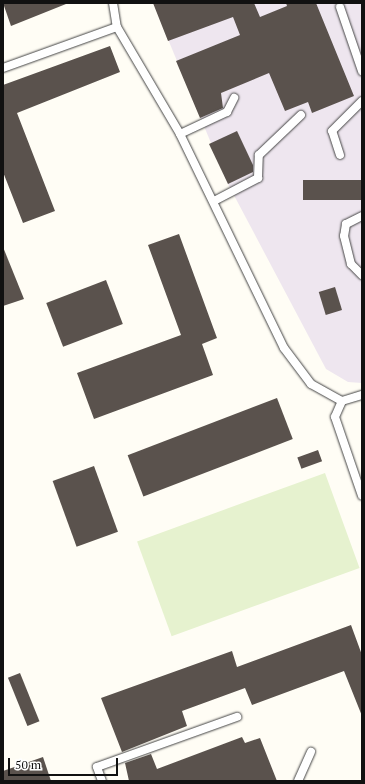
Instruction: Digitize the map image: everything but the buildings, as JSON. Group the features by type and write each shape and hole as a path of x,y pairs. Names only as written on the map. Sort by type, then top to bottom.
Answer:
{"lane":[{"path":"113,3 117,27 180,134 214,201 284,348 311,384 342,401 362,395"},
{"path":"340,7 362,71"},
{"path":"3,68 117,27"},
{"path":"180,134 227,112 234,98"},
{"path":"340,155 332,131 362,101"},
{"path":"214,201 258,178 259,155 301,115"},
{"path":"362,216 346,224 344,236 351,264 362,275"},
{"path":"342,401 335,417 362,496"},
{"path":"102,781 97,767 237,718"},
{"path":"298,781 311,752"}],"shaded area":[{"path":"153,3 362,3 362,383 348,382 326,369 228,184"}],"green space":[{"path":"325,473 360,568 172,636 137,541"}]}
